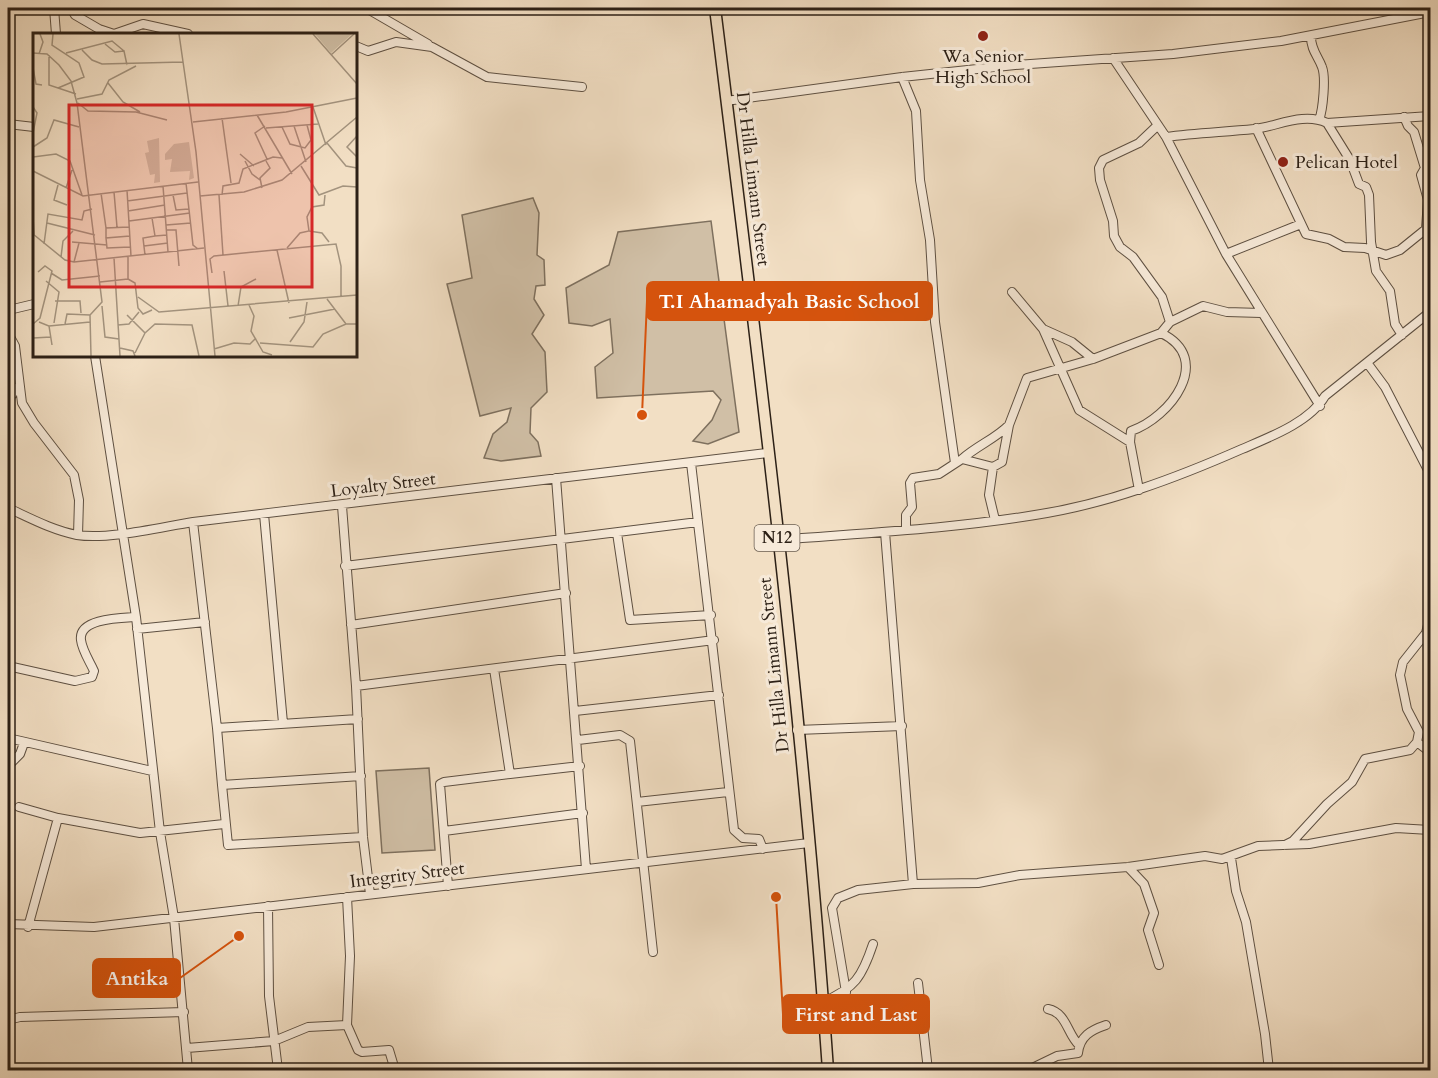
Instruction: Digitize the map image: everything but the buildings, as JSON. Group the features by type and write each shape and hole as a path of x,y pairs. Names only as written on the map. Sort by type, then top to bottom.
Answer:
{"highway":[{"name":"Dr Hilla Limann Street","path":"715,8 749,279 777,540 809,843 828,1071"}],"street":[{"path":"71,8 75,15 111,33"},
{"path":"366,8 488,77 582,87"},
{"path":"54,10 57,33"},
{"path":"726,101 902,77 1173,54 1311,37 1431,12"},
{"path":"117,33 142,24 183,33"},
{"path":"1311,37 1311,46 1322,67 1323,121 1350,160 1359,184 1366,188 1369,195 1372,249 1379,279 1387,285 1393,301 1395,324 1402,335"},
{"path":"357,46 368,51 396,42 432,47"},
{"path":"1113,58 1166,137 1226,254 1320,406"},
{"path":"902,77 916,111 920,180 930,240 935,322 959,461"},
{"path":"1166,137 1256,128 1293,120 1323,121 1431,116"},
{"path":"1256,128 1306,234 1329,239 1344,247 1372,249 1379,255 1392,255 1426,229 1428,200 1421,175 1425,168 1414,132 1404,117"},
{"path":"8,124 33,128"},
{"path":"1158,125 1138,142 1103,160 1099,168 1100,180 1113,221 1114,236 1120,247 1133,257 1162,297 1170,322"},
{"path":"1226,254 1301,224"},
{"path":"1012,291 1043,329 1079,410 1130,442"},
{"path":"8,314 13,309 33,304"},
{"path":"959,461 993,467 1002,462 1009,425 1027,378 1093,359 1161,333 1170,322 1203,306 1227,312 1261,313"},
{"path":"777,540 885,532 1036,515 1138,490 1185,474 1297,422 1320,406 1326,396 1431,312"},
{"path":"1043,329 1072,342 1093,359"},
{"path":"8,333 15,346 18,387 22,403 34,423 74,475 79,500 78,535"},
{"path":"1138,490 1130,442 1131,430 1140,428 1168,406 1185,377 1186,361 1183,351 1177,342 1161,333"},
{"path":"95,357 136,617 152,771 174,918 188,1071"},
{"path":"1368,364 1385,387 1431,474"},
{"path":"8,400 18,387"},
{"path":"906,529 906,515 912,507 910,483 913,478 939,474 976,446 1001,433 1009,425"},
{"name":"Loyalty Street","path":"8,508 49,528 78,535 98,536 193,522 342,506 767,453"},
{"path":"691,463 714,640 728,792 737,835 759,839 763,849"},
{"path":"993,467 989,495 995,520"},
{"path":"556,478 572,658 586,869"},
{"path":"342,506 356,686 363,837 370,894"},
{"path":"264,514 283,723"},
{"path":"193,522 218,728 224,824 228,845 363,837"},
{"path":"345,566 698,522"},
{"path":"885,532 913,884"},
{"path":"617,533 630,620 711,615"},
{"path":"351,624 566,593"},
{"path":"8,666 75,681 92,677 94,671 81,640 82,634 95,621 136,617"},
{"path":"1281,846 1293,841 1327,804 1352,782 1365,759 1410,750 1417,742 1419,732 1407,709 1400,675 1403,662 1426,633 1431,617"},
{"path":"137,629 206,622"},
{"path":"356,686 714,640"},
{"path":"494,669 510,774"},
{"path":"575,711 719,695"},
{"path":"218,728 358,719"},
{"path":"797,729 902,726"},
{"path":"578,740 620,735 630,741 653,952"},
{"path":"8,738 152,771"},
{"path":"1417,742 1431,752"},
{"path":"8,766 20,754 24,743"},
{"path":"448,886 440,784 580,766"},
{"path":"222,785 361,776"},
{"path":"637,802 728,792"},
{"path":"19,807 58,818 140,832 160,832 224,824"},
{"path":"444,831 583,813"},
{"path":"28,927 58,818"},
{"path":"846,992 832,908 834,902 845,894 858,890 913,884 978,883 1051,872 1128,867 1205,856 1222,860 1231,858 1240,851 1258,846 1309,844 1396,828 1431,830"},
{"name":"Integrity Street","path":"8,924 28,927 94,927 809,843"},
{"path":"1231,858 1236,891 1246,922 1269,1071"},
{"path":"1128,867 1144,884 1154,913 1148,930 1159,965"},
{"path":"347,897 350,956 347,1025 358,1050 362,1052 389,1050 395,1071"},
{"path":"268,906 269,996 278,1071"},
{"path":"823,1002 846,992 861,975 873,944"},
{"path":"918,983 928,1071"},
{"path":"1048,1009 1054,1010 1062,1017 1068,1025 1071,1038 1079,1045"},
{"path":"8,1020 20,1017 184,1012"},
{"path":"187,1048 274,1041 308,1027 347,1025"},
{"path":"1028,1071 1057,1056 1078,1053 1079,1045 1088,1033 1106,1026"}],"shaded area":[{"path":"533,198 539,213 537,255 544,260 545,285 536,286 534,299 544,315 532,334 545,352 547,392 531,408 530,433 538,442 541,456 501,461 484,458 493,434 507,422 511,408 480,416 447,284 472,278 462,215"},
{"path":"711,221 739,432 708,444 693,441 712,420 721,400 713,391 597,398 595,367 613,353 610,319 592,326 569,323 566,288 609,265 618,232"},
{"path":"429,768 435,850 382,853 376,771"}],"place":[{"name":"Wa Senior High School","path":"983,36"},
{"name":"Pelican Hotel","path":"1283,162"},
{"name":"T.I Ahamadyah Basic School","path":"642,415"},
{"name":"First and Last","path":"776,897"},
{"name":"Antika","path":"239,936"}]}
